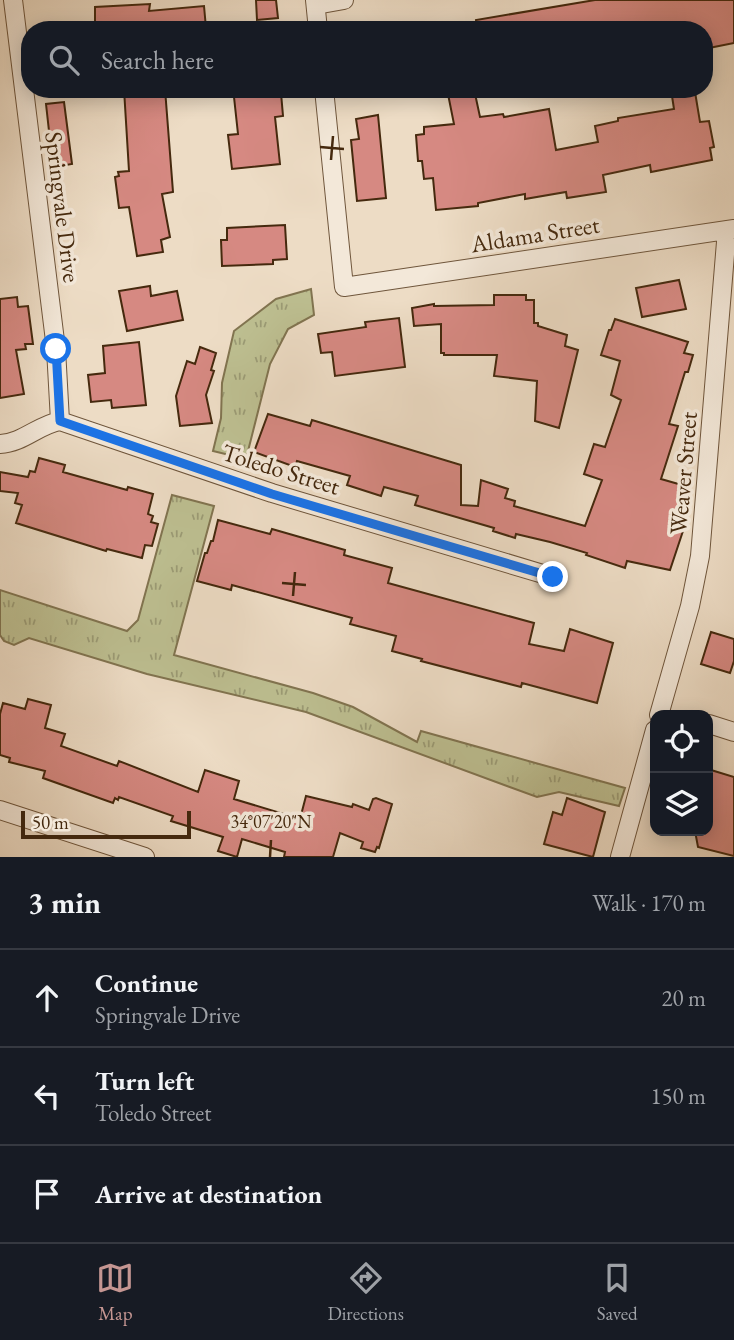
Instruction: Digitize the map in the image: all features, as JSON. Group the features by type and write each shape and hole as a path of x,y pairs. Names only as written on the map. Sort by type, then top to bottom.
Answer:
{"street":[{"name":"Springvale Drive","path":"13,0 21,65"},
{"path":"317,21 315,3 344,0"},
{"name":"Springvale Drive","path":"25,98 56,349 60,421"},
{"name":"Aldama Street","path":"325,98 344,287 731,229"},
{"name":"Weaver Street","path":"660,710 690,606 700,556 731,229"},
{"path":"0,444 30,436 45,424 60,421"},
{"name":"Toledo Street","path":"60,421 272,494 553,577"},
{"path":"713,725 734,732"},
{"path":"620,857 650,748"},
{"path":"0,810 145,857"}],"green space":[{"path":"311,289 314,315 288,329 270,364 246,459 213,451 221,418 222,383 234,331 276,299"},
{"path":"172,495 214,506 174,655 313,693 353,707 417,742 421,731 625,788 619,806 559,792 537,797 306,712 147,674 29,638 14,645 4,641 0,635 0,590 127,631 138,620"}],"building":[{"path":"256,0 276,0 278,18 257,20"},
{"path":"595,0 734,0 734,43 713,47 713,21 476,20"},
{"path":"150,4 149,11 204,6 205,21 95,21 95,7"},
{"path":"125,98 166,98 173,192 162,194 170,237 161,240 163,252 137,256 129,207 119,208 115,177 119,176 118,172 129,171"},
{"path":"234,98 281,98 283,116 275,117 280,164 232,169 228,135 238,134"},
{"path":"449,98 476,98 480,117 503,114 504,117 549,109 556,150 598,142 595,126 618,121 618,118 674,109 672,98 696,98 700,122 709,121 714,147 710,148 712,160 651,172 650,165 603,175 606,192 567,198 566,192 525,199 525,194 478,203 478,206 436,210 433,178 424,179 422,161 418,161 416,135 424,134 424,127 454,124"},
{"path":"64,102 72,164 53,167 46,104"},
{"path":"378,115 386,198 357,201 351,140 359,139 356,119"},
{"path":"285,225 287,259 273,260 273,264 222,266 221,240 227,240 227,228"},
{"path":"679,280 686,309 642,317 636,288"},
{"path":"150,286 151,296 177,291 183,320 127,331 119,291"},
{"path":"494,295 526,295 526,300 534,300 534,323 567,335 565,346 578,350 559,428 535,421 537,381 494,376 497,355 444,355 441,353 441,324 414,326 412,308 434,304 494,305"},
{"path":"17,297 18,307 28,306 33,344 25,344 26,349 16,350 24,394 0,398 0,299"},
{"path":"399,318 405,367 335,376 332,352 321,353 318,334 366,327 365,322"},
{"path":"615,319 688,342 684,353 693,355 669,424 678,426 661,479 682,485 678,526 684,528 670,570 627,561 625,568 550,542 516,534 515,538 493,531 494,528 415,505 418,496 384,487 381,496 347,485 350,476 297,461 295,467 254,452 268,414 310,426 312,420 461,465 461,505 478,506 481,480 508,489 505,498 515,501 514,506 585,526 602,480 584,474 594,444 605,447 621,400 611,395 620,361 601,355"},
{"path":"139,342 146,405 112,408 111,400 91,402 88,375 105,373 103,346"},
{"path":"200,347 216,353 211,370 214,371 206,395 212,423 180,426 176,396 187,361 195,364"},
{"path":"39,458 65,465 63,472 127,490 128,487 153,494 148,514 153,516 151,522 158,524 152,546 145,545 142,558 107,549 106,551 16,523 22,505 15,503 18,493 0,491 0,472 28,477 30,471 35,472"},
{"path":"218,520 270,534 272,529 345,550 344,555 392,568 388,583 534,623 529,644 564,651 570,629 613,643 597,703 421,661 422,659 392,651 396,636 350,624 352,618 232,585 231,590 197,581 205,553 213,541"},
{"path":"711,632 734,639 734,661 730,673 701,664"},
{"path":"28,699 51,705 45,728 65,734 61,746 117,766 119,761 198,792 205,770 239,781 234,799 300,819 306,796 352,807 353,804 369,810 376,798 392,804 379,848 377,847 375,852 361,848 363,842 340,833 333,857 284,857 285,852 242,839 237,857 218,851 223,837 171,821 173,816 119,797 118,800 115,798 113,803 43,778 45,771 9,762 10,758 0,755 0,714 3,703 25,709"},
{"path":"713,771 734,777 734,856 698,847 696,836 713,836"},
{"path":"567,798 605,812 593,857 544,844 553,812 562,815"}],"route":[{"path":"56,349 60,421 272,494 553,577"}]}
